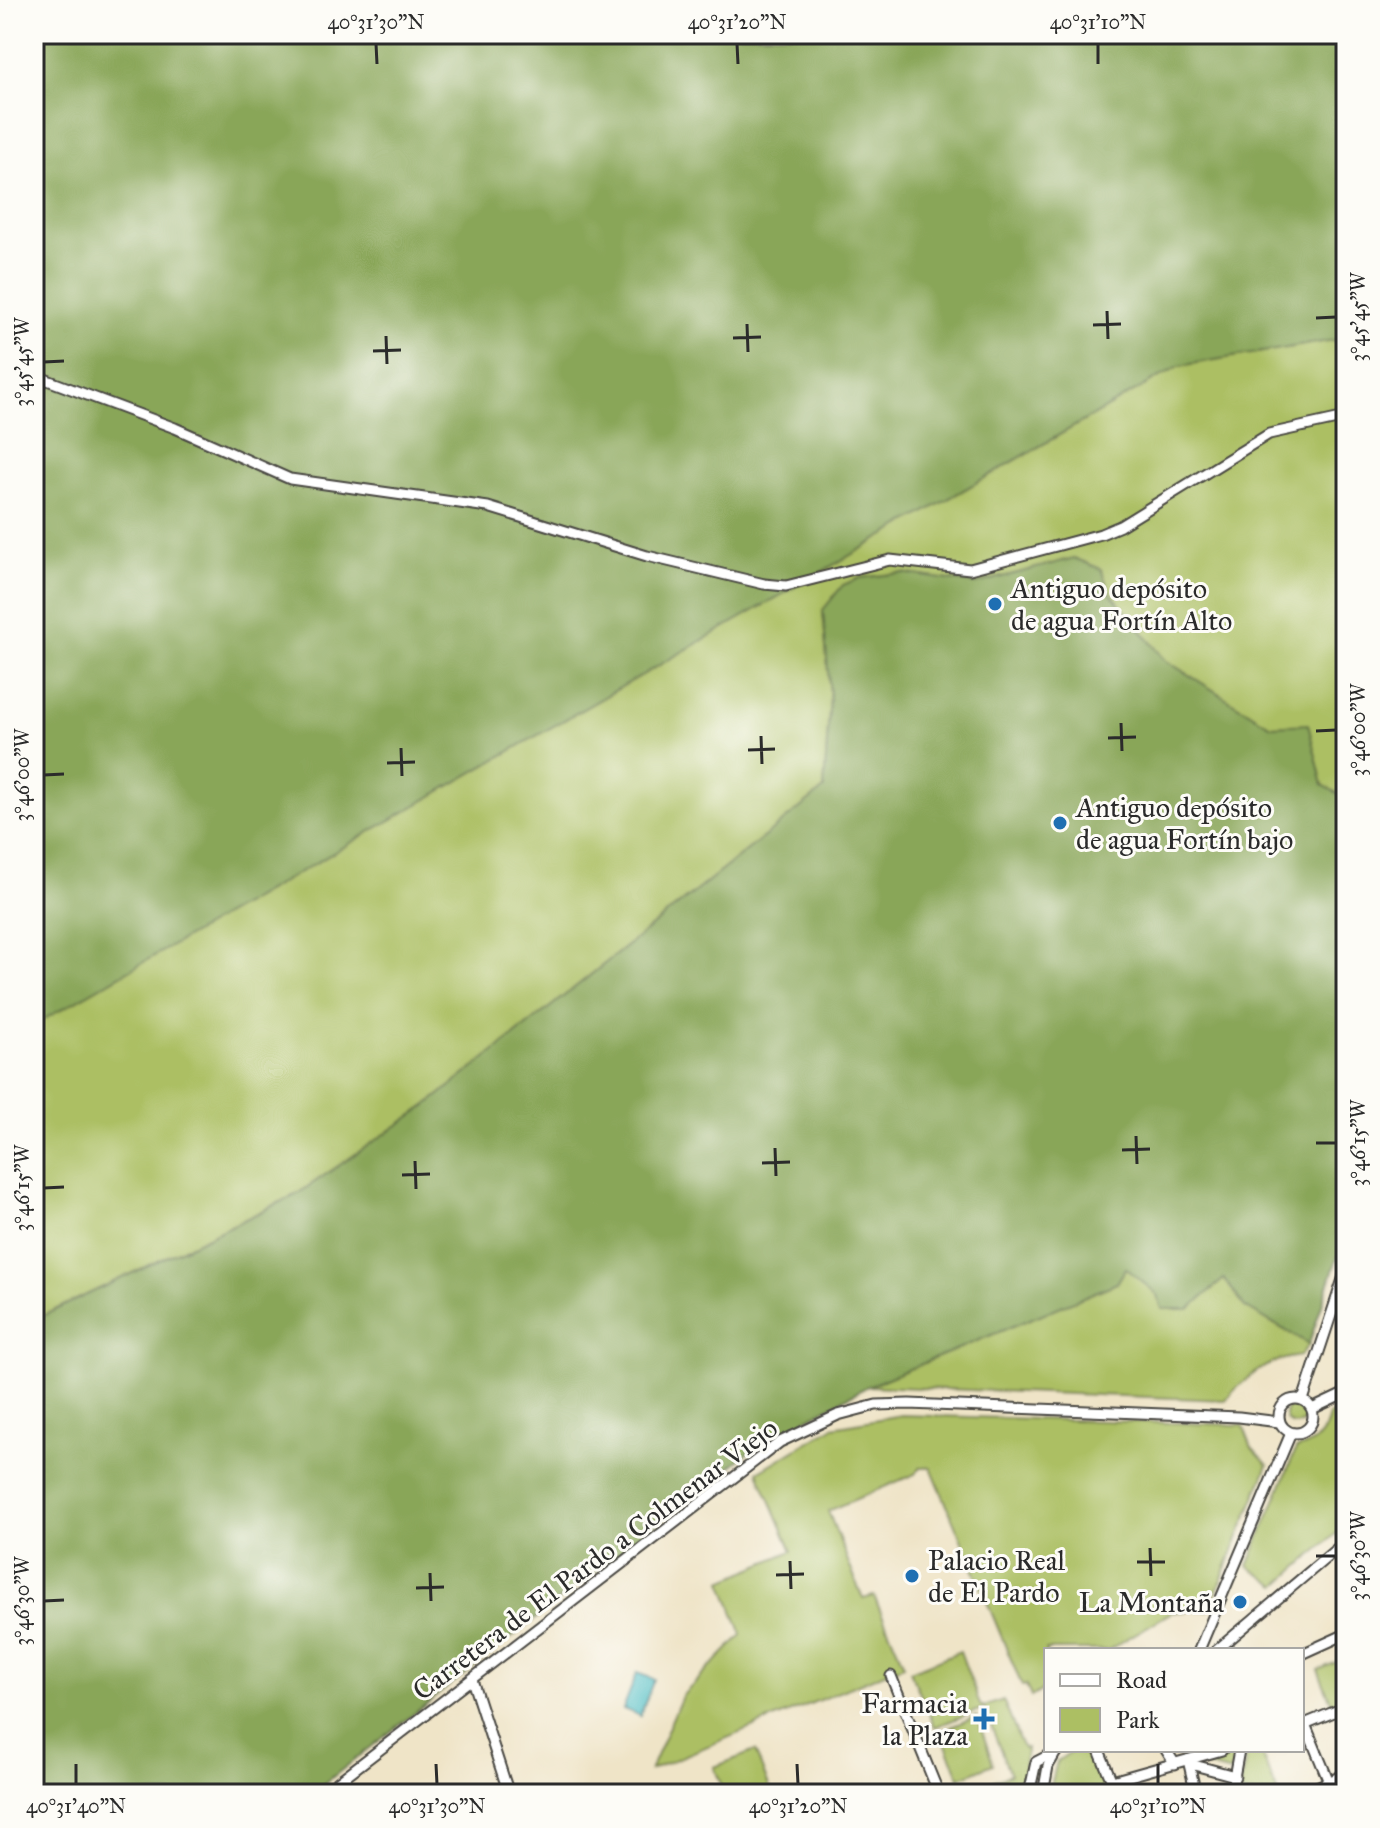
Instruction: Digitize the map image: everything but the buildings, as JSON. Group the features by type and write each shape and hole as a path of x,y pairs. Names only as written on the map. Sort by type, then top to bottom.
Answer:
{"street":[{"path":"34,375 175,428 290,479 488,507 647,556 742,581 786,586 890,560 970,569 1101,534 1276,431 1346,417"},
{"path":"1303,1400 1346,1270"},
{"path":"1312,1409 1346,1393"},
{"path":"1251,1418 1280,1408 1290,1400 1303,1400 1312,1409"},
{"name":"Carretera de El Pardo a Colmenar Viejo","path":"322,1794 722,1483 780,1442 838,1415 876,1405 909,1404 1251,1418 1279,1422"},
{"path":"1280,1408 1279,1422 1291,1433 1302,1432 1309,1427 1312,1409"},
{"path":"1200,1648 1291,1433"},
{"path":"1220,1648 1346,1541"},
{"path":"1208,1632 1217,1640 1236,1635"},
{"path":"1208,1632 1210,1648"},
{"path":"1304,1653 1346,1634"},
{"path":"891,1676 939,1794"},
{"path":"472,1680 509,1794"},
{"path":"1334,1794 1304,1725 1346,1707"},
{"path":"1100,1752 1117,1794"},
{"path":"1167,1752 1175,1764"},
{"path":"1112,1781 1215,1752"},
{"path":"1231,1794 1239,1752"},
{"path":"1029,1794 1036,1762 1052,1756"},
{"path":"1043,1794 1052,1756"},
{"path":"1188,1760 1194,1765 1235,1776"},
{"path":"1188,1760 1196,1794"},
{"path":"1301,1794 1346,1774"}],"green space":[{"path":"34,34 1346,34 1346,338 1179,366 34,1025"},
{"path":"1346,338 1346,798 1323,785 1308,725 1271,726 1165,660 1110,592 1101,569 1074,558 976,584 902,573 860,578 843,585 823,610 830,696 824,789 426,1106 297,1194 34,1320 34,1025 1179,366"},
{"path":"1074,558 1101,569 1110,592 1165,660 1271,726 1308,724 1323,785 1346,798 1346,1232 1309,1344 1245,1307 1224,1279 1189,1309 1162,1309 1158,1295 1126,1268 1117,1283 868,1386 758,1445 311,1794 34,1794 34,1320 296,1195 426,1106 824,789 830,696 823,610 843,585 860,578 902,573 976,584"},
{"path":"1126,1267 1158,1295 1189,1309 1224,1278 1245,1307 1309,1344 1300,1356 1277,1361 1258,1370 1225,1400 868,1386 1117,1283"},
{"path":"1295,1405 1302,1408 1305,1415 1302,1422 1295,1425 1288,1422 1285,1415 1288,1408"},
{"path":"1346,1407 1346,1525 1277,1586 1248,1566 1296,1449 1314,1441 1325,1428 1329,1415"},
{"path":"901,1415 1243,1425 1252,1448 1268,1465 1209,1610 1172,1612 1111,1648 1044,1648 1044,1689 1031,1697 1026,1685 1022,1686 931,1467 921,1467 915,1474 828,1511 863,1599 874,1596 904,1665 650,1770 682,1696 742,1635 722,1581 792,1551 758,1472 833,1427"},
{"path":"960,1651 980,1705 984,1707 1003,1700 1023,1749 1026,1748 1023,1794 990,1794 986,1784 1010,1774 984,1708 935,1727 910,1671"},
{"path":"1346,1658 1346,1698 1332,1704 1318,1670"},
{"path":"977,1716 993,1764 960,1778 940,1731"},
{"path":"755,1751 772,1794 725,1794 714,1767"},
{"path":"1071,1752 1093,1752 1109,1791 1049,1794 1057,1761"},
{"path":"1236,1752 1231,1773 1198,1764 1198,1760"},
{"path":"1248,1752 1261,1752 1278,1794 1238,1794"}],"water":[{"path":"637,1673 654,1679 640,1716 623,1709"}],"waterway":[{"path":"1335,34 1335,50 1346,67"}],"place":[{"name":"Antiguo depósito de agua Fortín Alto","path":"995,604"},
{"name":"Antiguo depósito de agua Fortín bajo","path":"1060,823"},
{"name":"Palacio Real de El Pardo","path":"912,1576"},
{"name":"La Montaña","path":"1240,1602"},
{"name":"Farmacia la Plaza","path":"984,1719"}]}
